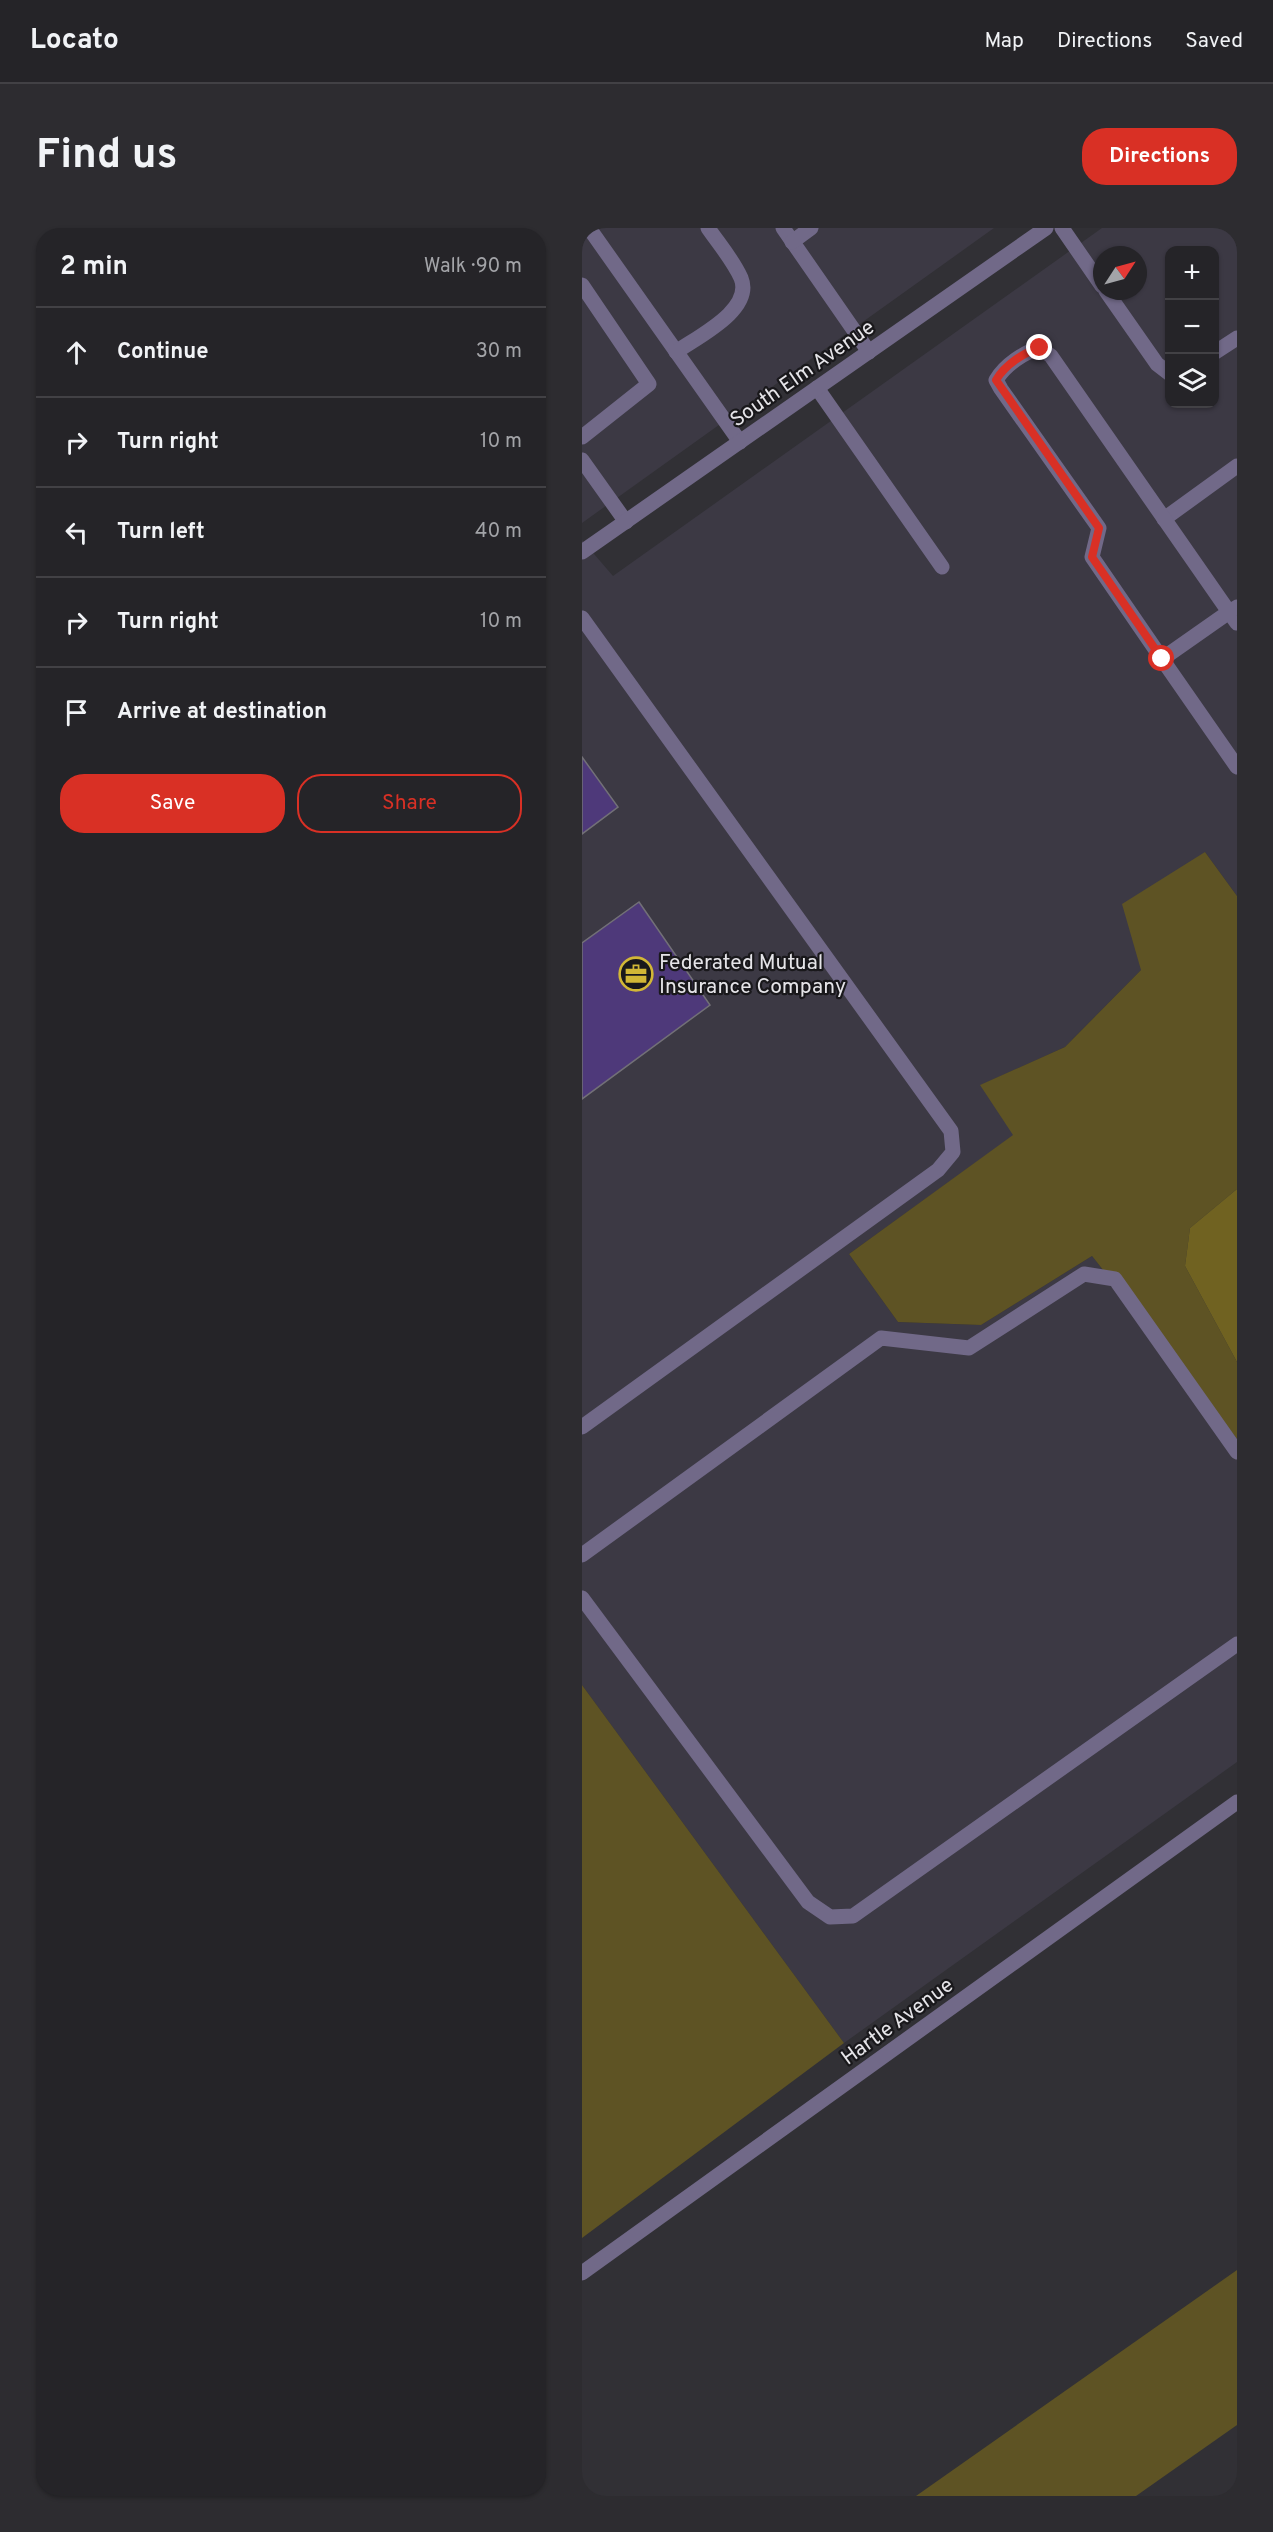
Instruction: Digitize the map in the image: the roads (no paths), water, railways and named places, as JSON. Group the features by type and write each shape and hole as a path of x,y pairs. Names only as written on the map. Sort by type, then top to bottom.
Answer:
{"street":[{"path":"589,228 740,442"},
{"path":"675,352 734,311 742,297 742,281 708,228"},
{"path":"783,228 869,352"},
{"path":"792,242 811,228"},
{"name":"South Elm Avenue","path":"582,552 1046,228"},
{"path":"1062,228 1093,272"},
{"path":"582,285 649,384 582,437"},
{"path":"1112,300 1157,364 1165,370"},
{"path":"1219,350 1237,338"},
{"path":"1162,659 1234,614 1164,519 1051,356 1040,348 1030,351 1001,371 996,380 1099,528 1092,557 1162,659 1237,767"},
{"path":"817,388 942,567"},
{"path":"582,460 626,522"},
{"path":"1164,519 1237,466"},
{"path":"582,618 951,1131 952,1152 938,1170 582,1427"},
{"path":"582,1555 881,1338 969,1348 1084,1274 1115,1279 1237,1452"},
{"path":"582,1598 808,1902 830,1917 853,1916 1237,1644"},
{"name":"Hartle Avenue","path":"582,2273 1237,1802"}],"place":[{"name":"Federated Mutual Insurance Company","path":"636,974"}]}
